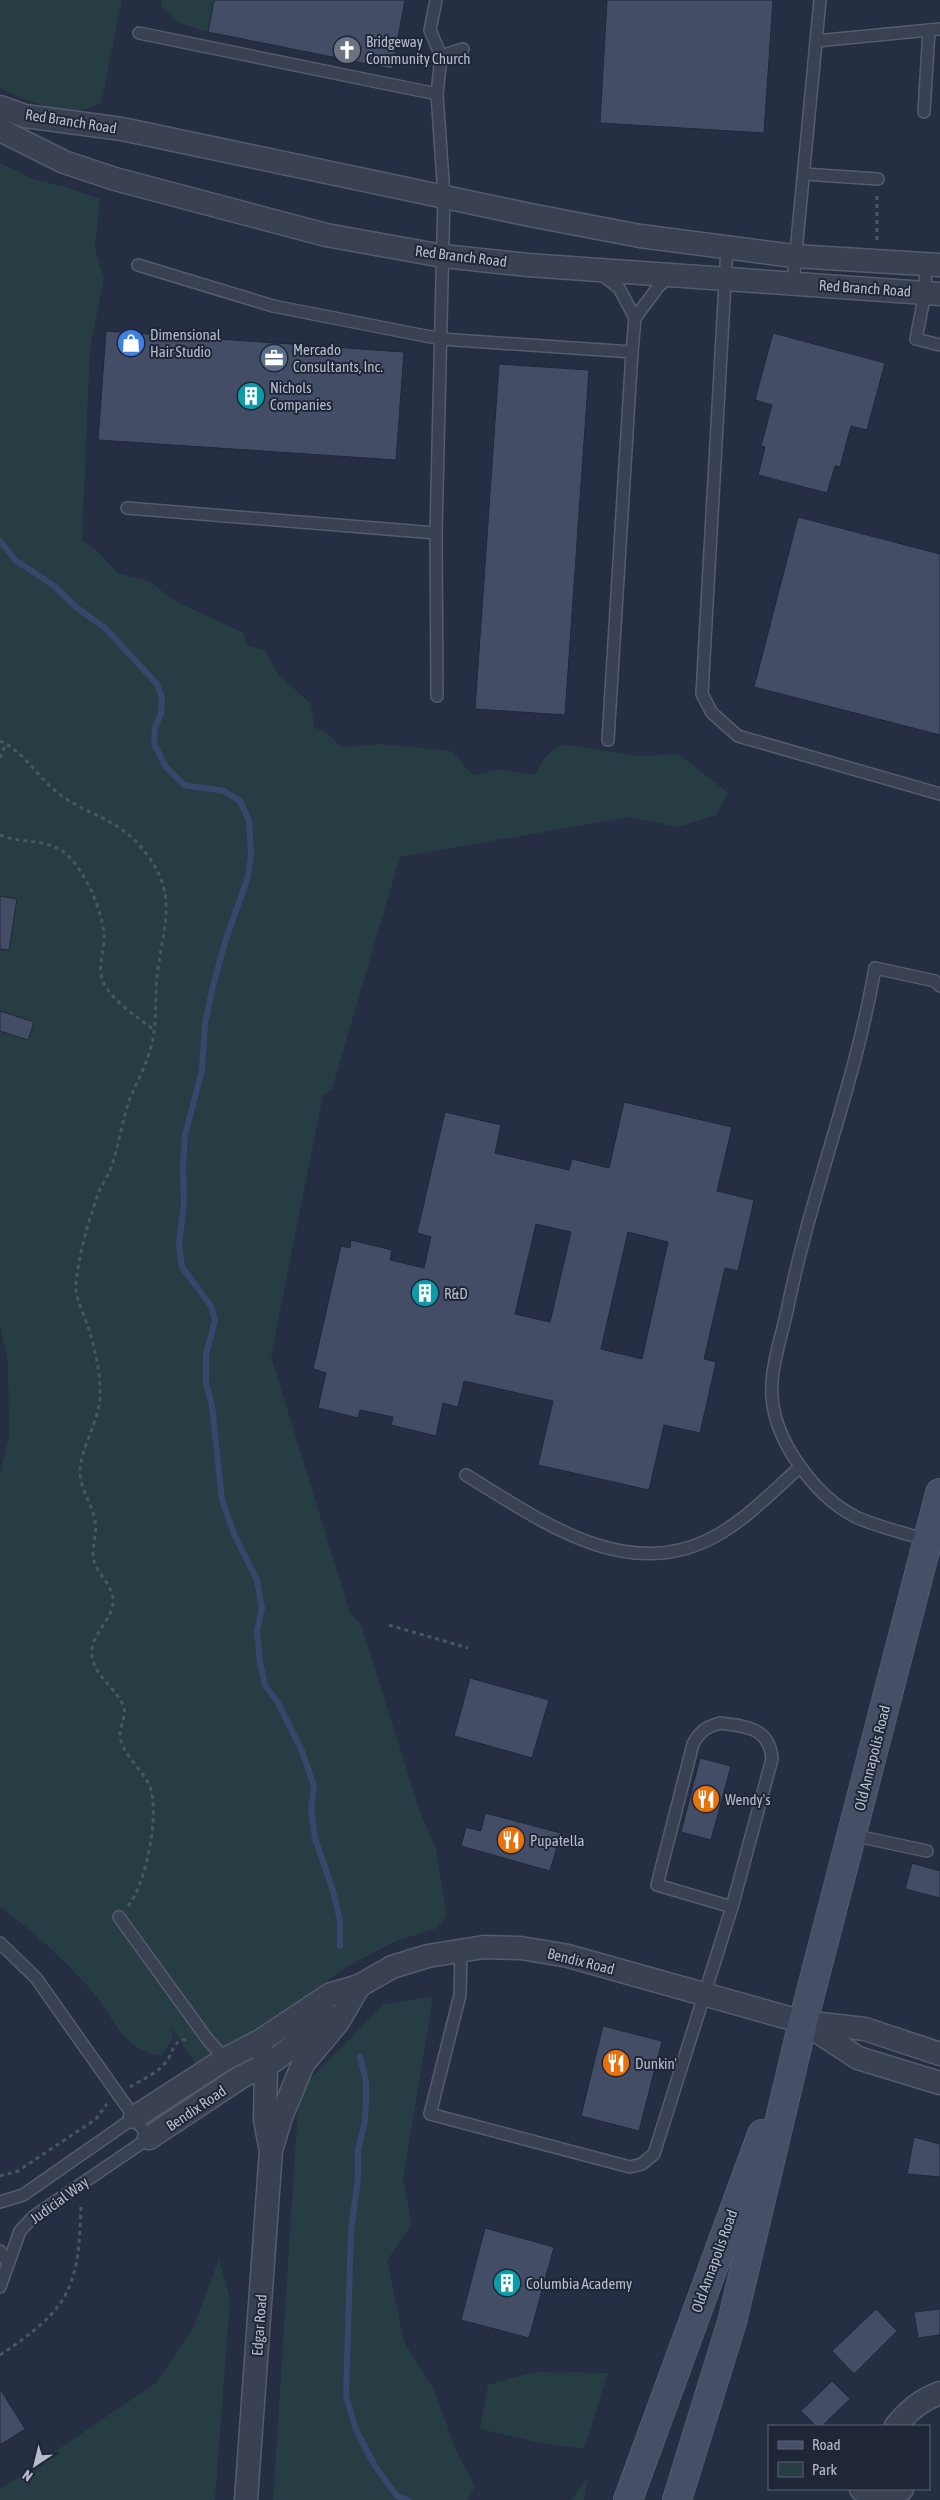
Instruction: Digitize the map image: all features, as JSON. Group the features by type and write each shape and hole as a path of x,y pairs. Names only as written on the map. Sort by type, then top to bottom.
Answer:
{"main road":[{"name":"Old Annapolis Road","path":"677,2500 732,2322 803,2022 940,1493"},
{"name":"Old Annapolis Road","path":"628,2500 696,2309 803,2022"}],"street":[{"name":"Red Branch Road","path":"0,107 25,116 122,129 530,215 640,236 794,256 933,265"},
{"name":"Red Branch Road","path":"0,130 64,162 115,179 326,236 443,256 671,276 932,293"},
{"name":"Bendix Road","path":"135,2117 225,2059 260,2041 331,1994 360,1986 392,1967 428,1956 461,1949 521,1948 568,1956 803,2022"},
{"name":"Bendix Road","path":"150,2138 241,2077 266,2066 341,2007 360,1986"},
{"name":"Edgar Road","path":"246,2500 271,2150 281,2117 303,2064 338,2022 360,1986"},
{"path":"803,2022 865,2029 940,2054"},
{"path":"803,2022 858,2058 940,2083"},
{"name":"Edgar Road","path":"260,2041 266,2066 265,2120 271,2150"},
{"path":"897,2425 910,2409 940,2393"},
{"path":"863,2490 874,2497 885,2498 901,2490"}],"lane":[{"path":"436,0 430,30 441,56 437,94 444,196 436,533 437,696"},
{"path":"793,283 794,256 804,174 820,0"},
{"path":"816,41 935,29 924,112"},
{"path":"139,33 437,94"},
{"path":"441,56 464,49"},
{"path":"804,174 878,179"},
{"path":"727,247 702,694 712,713 738,736 940,794"},
{"path":"138,265 273,306 441,339 632,352"},
{"path":"933,265 932,293 916,339 940,345"},
{"path":"593,270 619,288 635,318"},
{"path":"608,740 635,318 658,287 671,276"},
{"path":"127,508 436,533"},
{"path":"928,1540 856,1516 837,1504 800,1467 785,1441 772,1398 774,1376 794,1273 850,1079 866,1017 875,968 935,981 940,986"},
{"path":"466,1475 544,1522 584,1541 618,1551 653,1554 677,1551 707,1540 741,1520 800,1467"},
{"path":"461,1949 460,1995 430,2114 537,2144 630,2167 642,2164 654,2154 732,1907 772,1759 771,1746 765,1737 754,1730 720,1723 707,1726 698,1735 693,1744 657,1885 732,1907"},
{"path":"852,1835 927,1852"},
{"path":"119,1917 208,2040 241,2077"},
{"path":"0,1943 36,1978 150,2138"},
{"name":"Judicial Way","path":"0,2202 23,2195 135,2117"},
{"name":"Judicial Way","path":"0,2287 7,2262 20,2231 34,2216 150,2138"},
{"path":"0,2251 7,2262"}],"path":[{"path":"877,247 878,179"},
{"path":"0,741 16,750 40,777 59,794 121,826 151,858 166,891 168,911 156,982 154,1029 145,1066 130,1098 112,1164 88,1225 75,1288 90,1333 100,1398 80,1470 84,1494 94,1517 97,1535 93,1557 100,1574 111,1589 114,1604 106,1624 95,1638 91,1655 101,1677 123,1704 125,1713 121,1724 120,1739 149,1786 154,1801 148,1860 143,1879 134,1899 119,1917"},
{"path":"0,758 6,743"},
{"path":"0,835 8,838 34,840 60,850 78,867 95,899 104,935 101,975 110,992 128,1010 154,1029"},
{"path":"390,1625 468,1648"},
{"path":"131,2087 166,2062 173,2046 179,2041 187,2039 194,2042"},
{"path":"0,2176 18,2171 96,2119 108,2103"},
{"path":"0,2355 31,2334 52,2316 67,2294 72,2283 79,2250 81,2198"}],"green space":[{"path":"0,0 122,0 101,105 97,104 87,109 62,110 35,103 0,88"},
{"path":"161,0 214,0 208,32 178,23 162,7"},
{"path":"0,163 33,179 100,199 95,248 104,279 90,348 82,540 95,549 119,574 149,581 175,601 244,633 246,645 265,650 278,674 311,704 314,727 328,734 342,747 381,744 451,751 473,775 501,769 534,775 547,755 562,744 638,756 679,754 728,793 716,815 677,827 630,817 400,857 332,1089 323,1095 271,1356 350,1613 361,1624 420,1812 436,1849 447,1916 435,1929 396,1941 348,1966 249,2037 240,2037 198,2068 172,2028 173,2038 161,2056 136,2047 127,2039 99,2000 70,1967 13,1916 0,1907 0,1475 9,1436 8,1362 0,1325"},
{"path":"433,1996 403,2180 412,2224 387,2260 404,2342 434,2390 457,2453 475,2486 468,2500 273,2500 299,2091 383,2005"},
{"path":"219,2259 230,2299 215,2500 0,2500 0,2489 156,2383 193,2328"},
{"path":"534,2372 608,2373 584,2449 536,2442 480,2429 488,2385"},
{"path":"588,2478 584,2500 571,2500"}],"building":[{"name":"Bridgeway Community Church","path":"214,0 405,0 392,69 208,32"},
{"path":"607,0 773,0 764,133 600,123"},
{"name":"Nichols Companies","path":"106,331 404,352 396,460 98,440"},
{"path":"773,333 885,363 867,430 851,426 840,467 835,466 827,493 758,475 765,447 761,446 772,405 755,400"},
{"path":"499,364 589,370 565,715 475,709"},
{"path":"798,517 940,554 940,735 754,687"},
{"path":"0,896 17,899 9,950 0,949"},
{"path":"0,1011 34,1022 28,1040 0,1031"},
{"name":"R&D","path":"624,1102 732,1127 717,1191 754,1200 738,1271 725,1268 704,1359 716,1362 700,1433 664,1425 649,1490 538,1465 553,1401 464,1381 458,1407 443,1403 436,1436 391,1425 393,1417 360,1410 358,1418 318,1408 326,1373 313,1369 341,1246 350,1248 351,1240 392,1250 390,1260 424,1268 431,1237 417,1233 445,1112 501,1125 495,1153 569,1170 572,1159 609,1168","holes":["536,1224 571,1232 550,1322 515,1314","628,1232 668,1242 642,1359 601,1349"]},
{"path":"470,1678 549,1700 532,1758 454,1736"},
{"name":"Wendy's","path":"700,1758 731,1766 711,1840 681,1832"},
{"name":"Pupatella","path":"485,1813 561,1833 550,1871 461,1846 466,1827 481,1831"},
{"path":"912,1863 940,1871 940,1898 905,1889"},
{"path":"603,2026 662,2041 639,2131 581,2116"},
{"path":"914,2137 940,2144 940,2177 907,2174"},
{"name":"Columbia Academy","path":"485,2228 554,2247 529,2338 461,2320"},
{"path":"876,2309 897,2331 854,2374 832,2351"},
{"path":"940,2309 940,2335 918,2338 914,2312"},
{"path":"832,2381 850,2399 823,2425 815,2425 801,2411"},
{"path":"0,2389 25,2429 0,2445"}],"waterway":[{"path":"0,541 15,560 53,585 76,607 106,629 157,684 162,698 161,714 155,727 154,744 166,767 184,785 224,791 240,801 249,820 251,855 248,877 225,942 212,990 205,1024 202,1070 185,1135 183,1167 184,1203 179,1245 182,1267 211,1306 215,1320 206,1355 206,1383 212,1406 222,1500 234,1534 257,1580 262,1608 257,1632 260,1662 265,1685 278,1703 302,1751 314,1786 311,1810 315,1838 333,1891 340,1920 340,1946"},
{"path":"360,2057 366,2081 366,2100 365,2121 358,2150 358,2179 351,2230 346,2396 356,2430 375,2466 397,2496 408,2500"}],"place":[{"name":"Bridgeway Community Church","path":"347,50"},
{"name":"Dimensional Hair Studio","path":"131,343"},
{"name":"Mercado Consultants, Inc.","path":"274,358"},
{"name":"Nichols Companies","path":"251,396"},
{"name":"R&D","path":"425,1293"},
{"name":"Wendy's","path":"706,1799"},
{"name":"Pupatella","path":"511,1840"},
{"name":"Dunkin'","path":"616,2063"},
{"name":"Columbia Academy","path":"507,2283"}]}
